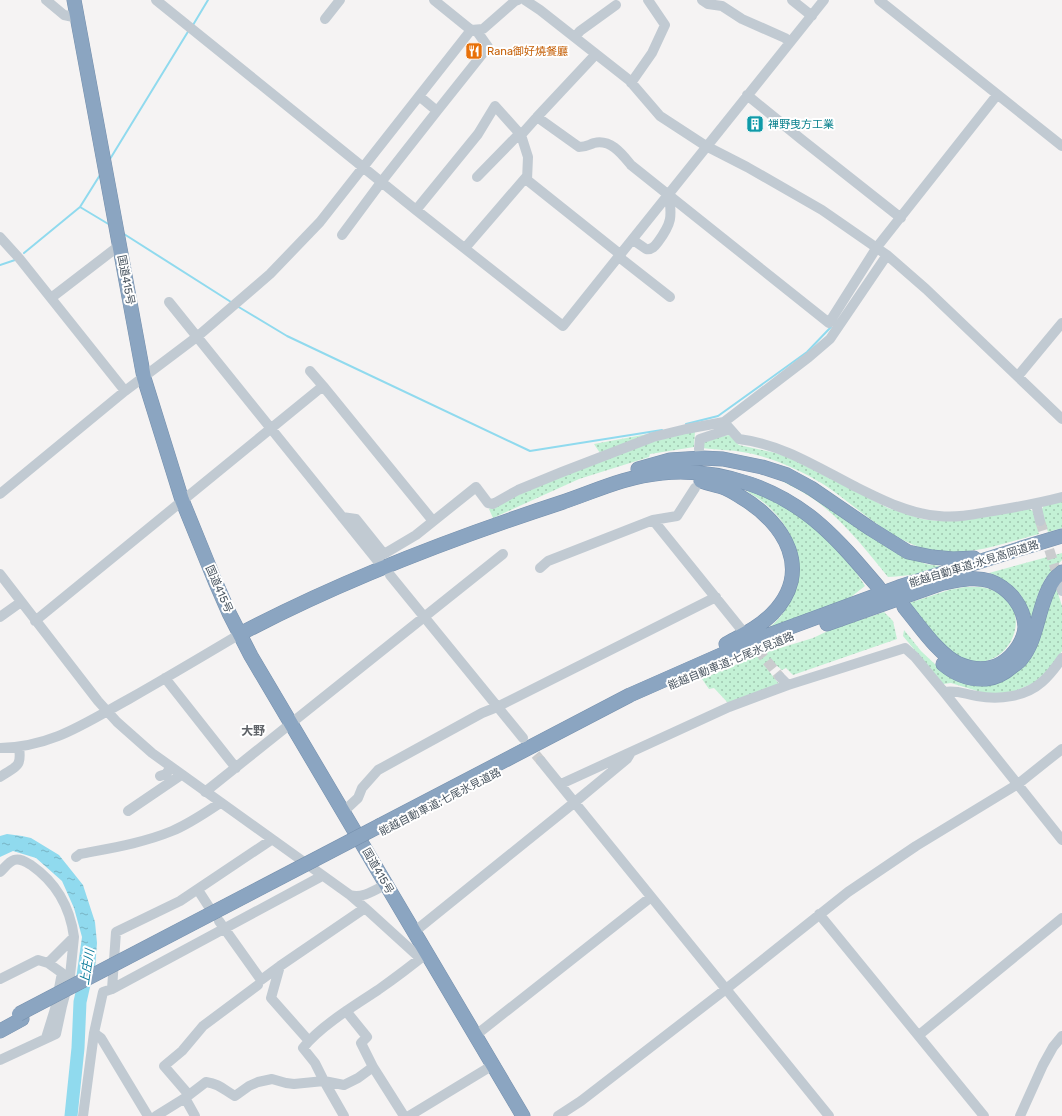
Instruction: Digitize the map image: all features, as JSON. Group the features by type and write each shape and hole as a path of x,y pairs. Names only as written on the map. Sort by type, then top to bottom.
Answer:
{"highway":[{"name":"国道415号","path":"74,0 144,378 182,500 215,581 240,634 385,885 414,932 424,956 476,1035 523,1116"},
{"path":"240,634 319,594 372,572 511,518 562,502 670,460 702,458 742,462 787,475 811,488 908,552 952,559 977,558 1022,548"},
{"path":"634,473 690,472 718,476 749,484 787,500 812,517 838,541 939,649 959,664 975,669 987,669 1000,665 1012,656 1022,642 1025,628 1020,607 1007,590 989,581 976,579 944,582"},
{"path":"630,695 751,631 761,624 777,608 787,591 793,563 784,536 773,522 754,505 725,488 699,481 634,473"},
{"name":"能越自動車道;氷見高岡道路","path":"891,597 1022,548 1062,536"},
{"name":"能越自動車道;氷見高岡道路","path":"891,597 944,582 987,567 1062,546"},
{"path":"891,597 926,648 937,660 964,676 978,679 993,678 1007,671 1022,658 1028,647 1044,598 1054,580 1061,582"},
{"name":"能越自動車道;七尾氷見道路","path":"0,1031 21,1016 382,828 630,695 741,646 891,597"},
{"name":"能越自動車道;七尾氷見道路","path":"382,828 666,687 772,643 891,597"},
{"name":"能越自動車道;七尾氷見道路","path":"0,1023 21,1016"}],"street":[{"path":"46,0 64,15 78,18"},
{"path":"156,0 416,210 564,326 669,195 706,146 824,0"},
{"path":"325,19 340,0"},
{"path":"342,235 382,181 488,47 474,30 434,0"},
{"path":"0,494 125,391 198,336 270,274 320,222 419,96 474,30 483,29 518,0"},
{"path":"525,0 575,37 631,82 660,116 706,146 747,167 822,210 877,247 926,288 1062,419"},
{"path":"631,82 652,53 665,25 648,0"},
{"path":"702,0 708,4 722,6 742,19 785,38 790,42"},
{"path":"792,0 812,16"},
{"path":"878,0 1062,146"},
{"path":"575,37 617,2"},
{"path":"477,177 537,117 596,54"},
{"path":"747,95 801,140 901,218"},
{"path":"537,117 579,146 586,147 595,143 612,145 632,165 829,324 877,247 997,95"},
{"path":"419,96 437,111"},
{"path":"416,210 478,134 495,106 520,134 528,157 527,180 670,297"},
{"path":"465,248 527,176"},
{"path":"633,240 646,249 652,249 656,245 666,231 670,222 671,210 669,195"},
{"path":"0,237 19,258 125,391"},
{"path":"51,298 120,245"},
{"path":"699,449 700,439 727,426 830,339 887,255"},
{"path":"169,302 198,336 381,565"},
{"path":"1018,376 1062,323"},
{"path":"310,371 433,521"},
{"path":"35,620 323,386"},
{"path":"727,426 739,439 754,441 792,454 901,508 939,516 973,515 1036,504 1062,497"},
{"path":"342,517 356,519 384,554 416,535 476,487 488,504 494,504 518,490 653,437 686,429 727,426"},
{"path":"540,568 548,561 653,520 677,516 695,488"},
{"path":"1036,504 1040,521"},
{"path":"653,520 741,629"},
{"path":"205,792 503,554"},
{"path":"0,574 106,711 152,753 271,840 350,895 424,956 346,1011 309,1041 304,1048 315,1063 344,1116"},
{"path":"390,575 523,738"},
{"path":"343,812 358,798 362,788 378,770 482,712 497,706 716,597"},
{"path":"0,617 21,602"},
{"path":"0,748 32,745 70,732 240,634"},
{"path":"560,784 729,707 788,685 905,648 915,657 944,692 1062,840"},
{"path":"944,692 954,690 976,696 991,698 1016,696 1041,683 1051,673 1062,658"},
{"path":"780,676 788,685"},
{"path":"165,678 236,768"},
{"path":"0,777 19,763 19,747"},
{"path":"558,1116 581,1101 726,989 848,892 916,846 1018,784 1062,749"},
{"path":"414,932 627,759 632,751"},
{"path":"541,761 829,1116"},
{"path":"160,776 166,774 171,767"},
{"path":"128,810 182,775"},
{"path":"76,857 80,854 144,841 172,831 199,817 220,803"},
{"path":"112,989 116,932 180,901 271,840"},
{"path":"0,872 15,859 24,861 51,881 64,902 72,920 74,937 70,976 56,1034 0,1060"},
{"path":"83,1116 94,1034 103,992 112,989 222,925 322,876"},
{"path":"350,895 356,897 361,896 385,885"},
{"path":"198,890 209,907"},
{"path":"476,1035 650,897"},
{"path":"195,1116 187,1097 164,1066 182,1051 203,1026 280,966 365,908"},
{"path":"819,914 984,1116"},
{"path":"919,1035 1062,918"},
{"path":"222,925 271,998 309,1041"},
{"path":"48,963 74,937"},
{"path":"0,979 38,960 48,963 62,974 55,1009 46,1038"},
{"path":"271,998 280,966"},
{"path":"346,1011 367,1037 361,1043 373,1067 404,1116"},
{"path":"94,1034 101,1038 148,1116"},
{"path":"1020,1116 1043,1065 1053,1047 1062,1036"},
{"path":"409,1116 493,1065"},
{"path":"156,1116 187,1097 206,1082 224,1088 235,1096 253,1084 272,1079 286,1084 324,1081 344,1085 358,1078 373,1067"}],"green space":[{"path":"695,431 694,447 650,454 649,457 579,479 493,518 489,509 544,483 655,441"},
{"path":"648,434 600,453 594,444"},
{"path":"729,435 739,445 776,453 794,460 888,508 922,519 938,521 1027,508 1033,511 1039,534 966,552 941,552 924,549 893,535 823,484 790,466 762,456 734,451 702,448 703,440"},
{"path":"762,471 790,482 903,555 926,564 946,567 918,574 888,577 856,538 829,511 806,494"},
{"path":"744,489 776,501 814,527 837,549 857,573 865,586 847,600 827,606 766,630 778,619 789,603 795,589 798,575 798,560 795,546 789,532 780,519 766,504"},
{"path":"1062,500 1062,528 1048,532 1041,511 1044,505"},
{"path":"1062,553 1062,560 1045,579 1038,594 1030,627 1027,607 1019,593 1007,582 989,573"},
{"path":"965,587 982,587 992,590 1007,599 1014,612 1016,626 1011,640 1003,652 990,660 975,662 958,656 944,645 909,603 949,590"},
{"path":"1056,587 1062,606 1062,651 1053,665 1034,683 1010,693 987,694 951,683 943,684 903,636 904,630 921,651 938,667 986,684"},
{"path":"884,612 893,621 897,639 793,675 786,668 782,670 776,665 768,670 779,684 728,703 714,688 709,689 702,679 764,653 813,638 830,630"}],"water":[{"path":"7,834 31,838 59,855 83,885 95,922 97,943 95,969 76,979 82,937 74,908 62,881 36,858 13,851 0,857 0,836"}],"waterway":[{"path":"193,25 208,0"},
{"path":"110,159 189,30"},
{"path":"24,253 80,207 100,175"},
{"path":"80,207 110,225"},
{"path":"124,234 231,302"},
{"path":"0,265 15,260"},
{"path":"237,306 287,336 530,451 662,430"},
{"path":"686,424 718,416 807,352 831,327"},
{"name":"上庄川","path":"71,1116 78,1048 80,1002 87,971"}],"tunnel":[{"path":"1040,521 1059,580"},
{"path":"748,638 780,677"},
{"path":"526,743 541,761"}],"place":[{"name":"Rana御好燒餐廳","path":"474,51"},
{"name":"禅野曳方工業","path":"755,124"}],"district":[{"name":"大野","path":"253,731"}]}
